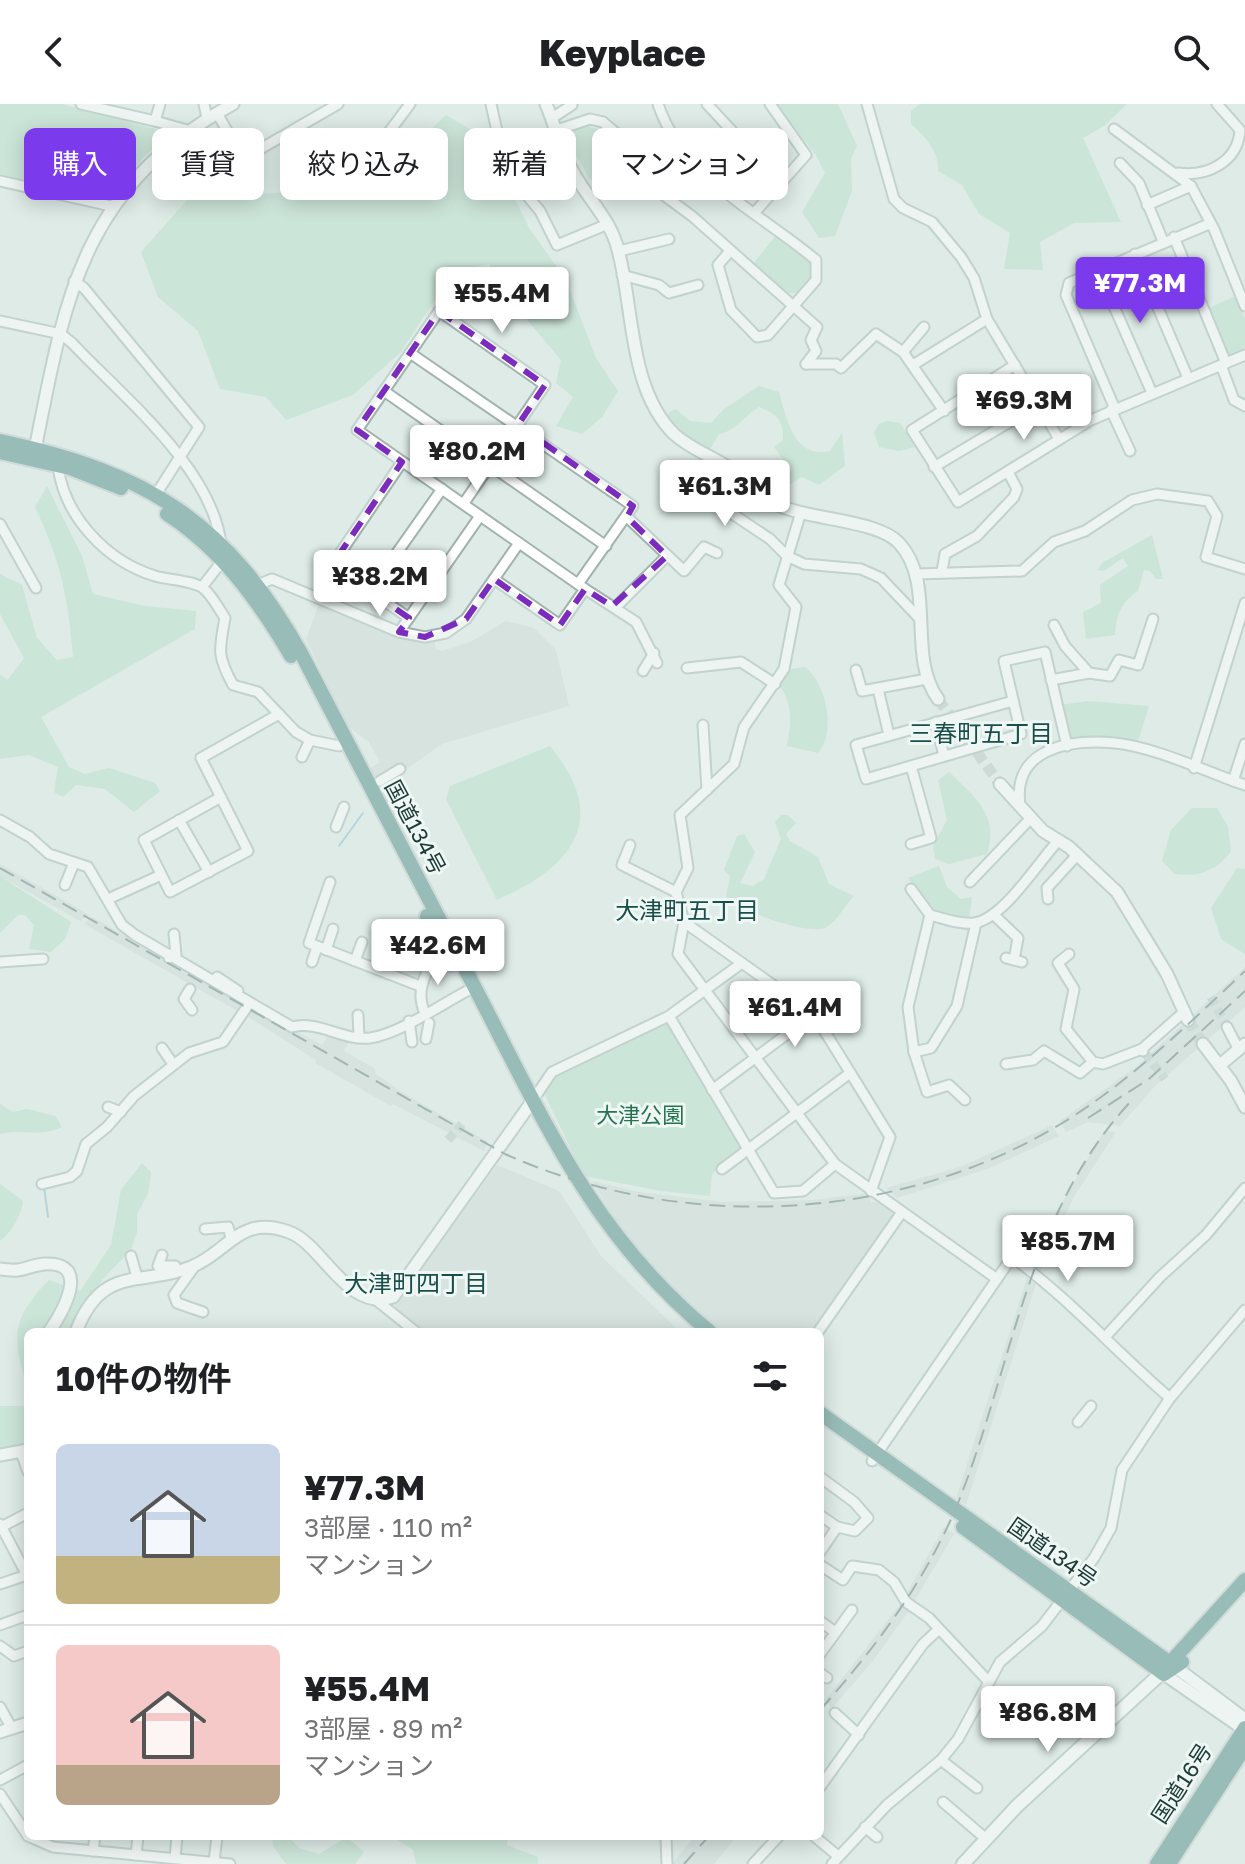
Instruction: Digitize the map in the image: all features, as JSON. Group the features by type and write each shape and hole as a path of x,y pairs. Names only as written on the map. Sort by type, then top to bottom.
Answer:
{"highway":[{"name":"国道134号","path":"0,441 58,466 103,480 149,502 222,552"},
{"name":"国道134号","path":"0,452 35,454 107,470 188,515 254,587 302,655 530,1105 560,1173 596,1226 647,1287 691,1328"},
{"name":"国道134号","path":"254,587 441,943 568,1168 604,1221 653,1281 706,1328"},
{"name":"国道134号","path":"824,1416 875,1457 1170,1668"},
{"name":"国道134号","path":"824,1426 875,1457"},
{"path":"1170,1668 1245,1580"},
{"path":"1170,1668 1245,1594"},
{"name":"国道16号","path":"1157,1864 1245,1729"},
{"name":"国道16号","path":"1169,1864 1245,1747"}],"main road":[{"path":"963,1864 985,1838 1170,1668"}],"street":[{"path":"81,104 180,128"},
{"path":"155,121 160,104"},
{"path":"204,104 221,128"},
{"path":"190,128 233,104"},
{"path":"264,147 338,104"},
{"path":"392,128 410,104"},
{"path":"491,104 496,128"},
{"path":"546,104 555,128"},
{"path":"658,104 679,147 725,194 755,212 816,260 816,280 768,335 757,337 731,310 718,265 730,251"},
{"path":"707,104 729,128"},
{"path":"770,104 787,128"},
{"path":"867,104 894,199 903,208 932,222 953,246 974,278 987,319 1059,439"},
{"path":"1175,173 1195,175 1206,172 1233,153 1240,130 1217,104"},
{"path":"554,124 572,105"},
{"path":"554,124 590,119 611,127 654,188 817,327 811,340 816,351 806,364 810,366 820,362 841,368 876,334 903,352 944,411"},
{"path":"1114,129 1191,186 1245,306"},
{"path":"788,130 806,155 788,176"},
{"path":"35,454 74,281 84,255 111,206 152,161"},
{"path":"1120,163 1139,183 1163,241"},
{"path":"576,176 608,224 619,251 631,337 664,422 686,443 740,475 768,501 888,533 909,555 916,574 927,679 938,699"},
{"path":"0,181 111,206"},
{"path":"1147,205 1191,186"},
{"path":"531,200 557,245 608,224"},
{"path":"755,212 766,200"},
{"path":"1130,451 1066,295 1069,283 1209,224"},
{"path":"1174,237 1234,400 1245,406"},
{"path":"619,251 669,239"},
{"path":"1135,254 1188,378"},
{"path":"1098,270 1152,393"},
{"path":"622,275 659,285 669,293 698,285"},
{"path":"74,281 84,288 199,427 155,496"},
{"path":"464,503 545,385 439,311 357,430 636,622 656,658 643,671"},
{"path":"913,365 987,319"},
{"path":"0,321 61,334 179,456 218,522 222,552 202,587"},
{"path":"903,352 924,327"},
{"path":"410,353 633,506 560,625 494,579"},
{"path":"1015,365 912,430 958,502 1113,409 1245,355"},
{"path":"384,391 606,546"},
{"path":"934,467 1038,405"},
{"path":"402,462 332,565 409,618"},
{"path":"58,466 61,490 80,525 122,562 155,576 202,587 225,618 218,653 233,685 258,692 310,740 339,746"},
{"path":"942,571 945,554 977,536 1014,497 1017,489 1008,472"},
{"path":"680,479 770,539 787,556 804,564 861,569 873,573 919,618"},
{"path":"370,591 442,489"},
{"path":"916,574 1022,571 1054,542 1085,531 1132,500 1157,494 1208,501 1217,516 1206,557 1245,569"},
{"path":"801,512 779,585 796,607 790,652 775,684 744,727 734,764 675,815 688,868 676,892 684,922 678,954 835,1164 997,1279"},
{"path":"399,632 480,516"},
{"path":"627,517 684,571 704,547 717,553"},
{"path":"0,524 9,550 36,588"},
{"path":"254,587 272,579 399,632 425,637 446,633 466,619 519,543"},
{"path":"615,608 667,556"},
{"path":"1194,768 1241,632 1245,603"},
{"path":"1051,680 1089,673 1110,676 1119,660 1138,665 1153,619"},
{"path":"1054,625 1065,646 1089,673"},
{"path":"1013,701 856,745 866,779 1021,734 1004,661 1045,652 1067,746"},
{"path":"687,668 741,662 775,684"},
{"path":"856,670 862,691 927,679"},
{"path":"878,689 889,735"},
{"path":"221,797 144,840 170,892 248,851 221,797 201,758 279,714"},
{"path":"936,722 944,756"},
{"path":"703,725 707,790"},
{"path":"302,757 310,740"},
{"path":"1021,808 1018,791 1028,763 1041,753 1067,746 1116,743 1245,785"},
{"path":"1233,781 1245,744"},
{"path":"911,766 931,838 911,844"},
{"path":"380,781 400,769"},
{"path":"1000,784 1031,818 1078,854 1117,892 1186,1015 1143,1051 1103,1064 1093,1062 1066,1029 1074,989 1058,963 1069,954"},
{"path":"336,827 344,807"},
{"path":"970,882 1031,818"},
{"path":"0,820 56,857 88,867 126,930 169,958 292,1027 308,1023 340,1035 359,1037 392,1031 409,1021 427,1018 467,991"},
{"path":"179,820 209,872"},
{"path":"911,889 930,915 976,923 994,915 1011,900 1026,876 1058,841"},
{"path":"45,842 56,857"},
{"path":"630,845 622,865 676,892"},
{"path":"1048,899 1047,888 1078,854"},
{"path":"65,885 74,863"},
{"path":"108,899 161,875"},
{"path":"312,962 330,882"},
{"path":"930,915 908,1007 914,1052 927,1092 949,1085 965,1100"},
{"path":"994,915 1018,938 1014,960"},
{"path":"684,922 814,1014 890,1137 871,1191"},
{"path":"914,1052 931,1048 957,1006 976,923"},
{"path":"317,947 333,929"},
{"path":"169,958 171,954 176,955 174,934"},
{"path":"298,940 420,986"},
{"path":"355,961 362,942"},
{"path":"426,1039 427,1018 418,999 420,986 441,943"},
{"path":"387,973 393,956"},
{"path":"0,962 43,959"},
{"path":"376,1300 393,1297 404,1287 552,1072 669,1016 742,963"},
{"path":"42,1184 70,1177 77,1171 86,1144 134,1096 173,1064 189,1053 223,1042 251,1000 217,977"},
{"path":"190,989 184,999 192,1010"},
{"path":"712,1090 814,1014"},
{"path":"358,1015 359,1037"},
{"path":"669,1016 776,1194 803,1191 835,1164"},
{"path":"409,1021 412,1042"},
{"path":"1220,1065 1242,1047 1227,1027"},
{"path":"1203,1044 1245,1105"},
{"path":"162,1048 173,1064"},
{"path":"1006,1064 1031,1061 1044,1051 1080,1073 1088,1070 1093,1062"},
{"path":"722,1169 850,1073"},
{"path":"108,1107 121,1112"},
{"path":"1106,1336 1158,1279 1206,1235 1245,1188"},
{"path":"821,1328 902,1212"},
{"path":"205,1229 223,1225 228,1227 231,1238"},
{"path":"203,1312 177,1303 174,1295 194,1267 243,1231 266,1228 289,1232 304,1241 334,1276 376,1300 411,1328"},
{"path":"162,1255 158,1266 175,1266 176,1270"},
{"path":"131,1256 137,1277"},
{"path":"875,1457 1012,1257 1106,1336 1135,1368 1170,1398"},
{"path":"0,1269 26,1271 46,1264 66,1272 71,1279 71,1292 51,1328"},
{"path":"78,1328 87,1310 106,1291 137,1277 194,1267"},
{"path":"818,1840 835,1860 865,1827 941,1760 958,1739 1000,1662 1042,1626 1104,1545 1117,1509 1117,1483 1122,1470 1170,1398 1245,1310"},
{"path":"1078,1422 1091,1406"},
{"path":"0,1455 24,1451"},
{"path":"824,1480 854,1502 868,1518 855,1531 837,1527 824,1518"},
{"path":"24,1515 1,1525 24,1570"},
{"path":"824,1546 837,1527"},
{"path":"16,1553 24,1549"},
{"path":"824,1568 843,1580 852,1566 879,1570 894,1582 906,1602 939,1629 989,1682"},
{"path":"0,1584 24,1577"},
{"path":"824,1648 852,1610"},
{"path":"0,1625 24,1616"},
{"path":"824,1624 835,1632"},
{"path":"824,1782 923,1644 939,1629"},
{"path":"0,1646 14,1656 24,1652"},
{"path":"1170,1668 1245,1719"},
{"path":"1170,1668 1245,1729"},
{"path":"0,1707 6,1730"},
{"path":"835,1713 859,1735"},
{"path":"941,1760 977,1788"},
{"path":"0,1780 24,1767"},
{"path":"0,1794 24,1830"},
{"path":"943,1802 985,1838"},
{"path":"865,1827 877,1837"},
{"path":"93,1851 94,1840"},
{"path":"136,1855 138,1840"},
{"path":"175,1858 177,1840"},
{"path":"214,1862 217,1840"},
{"path":"666,1840 667,1864"},
{"path":"753,1864 775,1840"},
{"path":"54,1842 93,1851 230,1864"}],"highlighted area":[{"path":"439,311 545,385 518,425 633,506 627,517 667,556 612,606 585,589 560,625 494,579 466,619 425,637 399,632 409,618 332,565 402,462 357,430"}],"shaded area":[{"path":"319,604 408,640 434,640 436,649 442,651 470,642 506,621 534,628 556,650 569,706 442,744 385,784 380,777 375,778 370,768 380,762 369,742 347,726 306,639"},
{"path":"0,864 89,915 80,921 0,876"},
{"path":"92,917 245,1004 241,1013 84,924"},
{"path":"1245,967 1245,1007 1156,1085 1120,1126 1088,1122 1066,1132 1060,1121 1136,1067"},
{"path":"250,1008 322,1045 329,1034 349,1042 344,1051 374,1068 376,1074 400,1091 488,1142 484,1151 393,1104 391,1106 315,1063 316,1060 245,1015"},
{"path":"1052,1125 1059,1136 990,1168 897,1198 886,1188 960,1167"},
{"path":"1104,1131 1116,1132 1073,1198 1040,1272 1031,1266 1048,1226"},
{"path":"497,1165 559,1191 601,1256 676,1328 414,1328 393,1309"},
{"path":"592,1181 639,1192 724,1202 812,1200 869,1193 871,1203 881,1201 894,1215 816,1328 718,1328 676,1292 627,1238"},
{"path":"1027,1278 1036,1284 966,1505 956,1498"},
{"path":"944,1527 954,1534 912,1605 904,1598"},
{"path":"902,1602 911,1608 872,1662 832,1708 825,1700"},
{"path":"692,1840 734,1840 714,1864 672,1864"}],"green space":[{"path":"0,104 62,104 152,128 152,150 136,166 136,128 24,128 24,181 0,176"},
{"path":"776,104 838,104 857,146 851,159 852,191 835,236 819,238 802,212 825,173 816,155"},
{"path":"920,104 1127,104 1104,126 1083,138 1121,222 1074,223 1040,242 1043,270 1004,269 1010,233 979,214 962,185 938,171 934,152 911,124 911,111"},
{"path":"446,115 468,128 464,128 464,200 515,200 529,228 566,280 596,358 618,391 602,417 582,434 556,426 573,397 556,383 561,360 507,296 489,264 453,272 401,352 353,395 286,420 266,397 220,389 198,331 158,297 141,252 187,200 264,200 264,194 280,192 280,200 448,200 448,128 432,128"},
{"path":"587,126 593,128 590,180 576,155 576,129"},
{"path":"777,234 812,261 812,277 799,293 788,293 753,264"},
{"path":"1235,296 1245,319 1245,352 1226,360 1205,310"},
{"path":"759,386 779,392 794,434 808,449 830,451 842,433 845,466 819,485 802,477 785,488 777,484 784,461 774,447 783,440 782,427 770,412 759,407 735,427 719,434 709,451 679,432 670,420 668,413 676,409 690,421 711,423 724,409"},
{"path":"887,421 900,423 915,447 899,451 879,447 874,432 879,424"},
{"path":"47,486 82,556 93,594 145,606 196,611 195,629 41,717 69,767 85,774 109,768 155,783 160,791 134,812 105,789 76,785 63,797 54,792 58,767 29,755 0,759 0,675 8,680 24,658 0,614 0,574 22,585 37,638 57,660 73,657 62,580 35,507"},
{"path":"1152,535 1163,579 1156,579 1150,571 1144,570 1138,591 1120,610 1115,635 1086,639 1083,612 1101,603 1100,585 1128,566 1123,558 1104,571 1098,570 1102,563"},
{"path":"805,667 819,684 828,721 824,744 818,753 787,746 789,707 779,685 791,669"},
{"path":"1089,701 1149,706 1138,742 1108,736 1068,739 1060,705"},
{"path":"550,746 568,772 578,796 580,818 575,838 563,856 546,872 497,900 446,799 450,786"},
{"path":"949,772 983,808 988,818 990,841 987,854 949,864 935,859 933,846 947,820 938,780"},
{"path":"1192,808 1217,808 1228,827 1231,852 1206,871 1175,874 1162,861 1171,830"},
{"path":"781,815 788,815 796,823 786,834 790,841 818,857 829,884 854,896 825,928 804,928 774,920 745,909 726,897 730,876 724,870 737,836 744,834 755,852 740,883 753,886 764,879 781,839 775,822"},
{"path":"939,866 947,887 961,899 972,897 969,920 931,911 908,878"},
{"path":"1237,868 1245,869 1245,954 1221,939 1211,908"},
{"path":"0,876 71,922 65,939 51,952 29,949 34,925 25,915 18,915 0,933"},
{"name":"大津公園","path":"669,1018 742,1147 712,1174 710,1196 661,1191 584,1176 543,1091 556,1075"},
{"path":"0,1104 13,1112 27,1109 55,1116 62,1127 46,1132 0,1134"},
{"path":"142,1163 151,1172 148,1194 137,1214 137,1232 131,1250 103,1279 75,1319 72,1328 24,1328 24,1374 17,1343 21,1319 27,1307 49,1280 80,1291 111,1245 121,1190"},
{"path":"0,1184 23,1201 15,1223 0,1241"},
{"path":"0,1406 24,1406 24,1443 0,1449"},
{"path":"272,1840 292,1840 299,1848 319,1854 342,1840 350,1840 364,1852 355,1864 286,1864 273,1846"},
{"path":"397,1840 508,1840 507,1845 538,1857 538,1864 416,1864 413,1850"}],"waterway":[{"path":"339,846 363,813"},
{"path":"44,1186 48,1217"}],"tunnel":[{"path":"938,699 1000,784"},
{"path":"1211,997 1227,1027"},
{"path":"1188,1020 1203,1044"},
{"path":"1145,1053 1165,1079"},
{"path":"448,1140 462,1124"}],"railway":[{"path":"0,868 505,1154 572,1179 642,1196 713,1205 785,1206 857,1198 927,1182 995,1158 1085,1109 1156,1053 1245,971"},
{"path":"1088,1118 1149,1079 1245,991"},
{"path":"824,1705 881,1636 933,1556 960,1498 1027,1289 1047,1238 1070,1189 1098,1142 1133,1099"},
{"path":"684,1864 705,1840"}],"district":[{"name":"三春町五丁目","path":"981,732"},
{"name":"大津町五丁目","path":"687,909"},
{"name":"大津町四丁目","path":"416,1282"}]}
